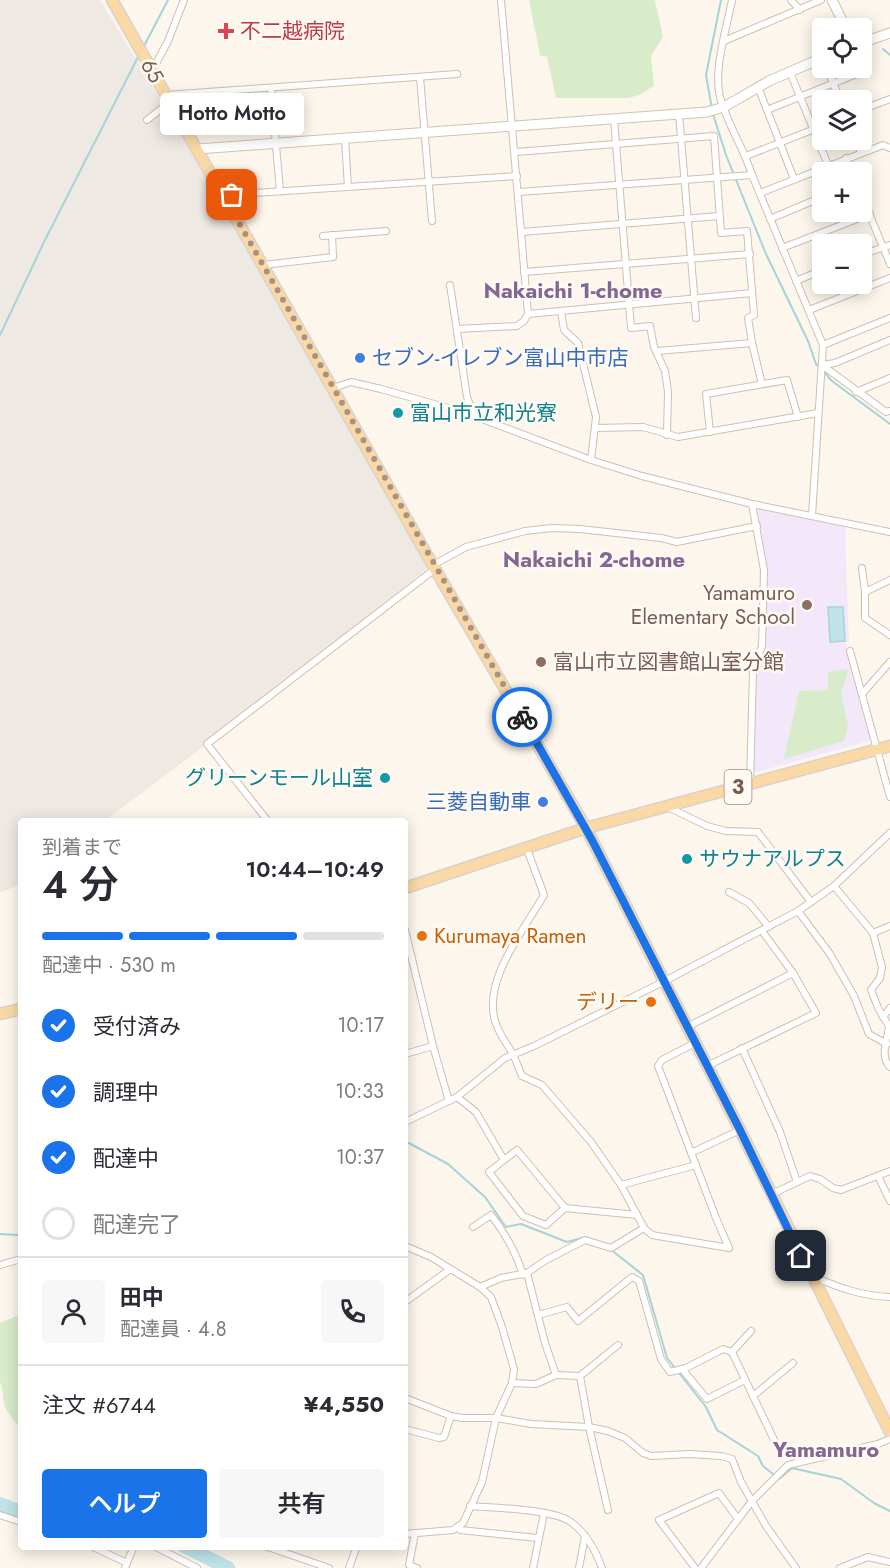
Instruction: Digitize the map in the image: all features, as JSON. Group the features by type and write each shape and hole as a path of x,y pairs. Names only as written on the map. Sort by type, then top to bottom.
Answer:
{"main road":[{"name":"65","path":"112,0 434,567 586,828 890,1432"},
{"name":"3","path":"408,887 586,828 890,746"},
{"path":"0,1014 18,1010"}],"street":[{"path":"152,71 168,41 184,0"},
{"path":"457,329 517,326 528,314 516,152 501,0"},
{"path":"732,0 717,82 724,107 823,345 812,516"},
{"path":"791,0 800,10"},
{"path":"724,41 821,0"},
{"path":"832,0 841,18"},
{"path":"872,39 890,33"},
{"path":"197,149 707,112 724,107 758,87 812,62"},
{"path":"789,72 812,127"},
{"path":"147,120 168,99 271,88 457,74"},
{"path":"420,77 432,221"},
{"path":"831,78 836,90"},
{"path":"767,110 846,78"},
{"path":"758,87 794,179"},
{"path":"271,88 280,191"},
{"path":"872,106 890,99"},
{"path":"679,114 696,318"},
{"path":"614,119 631,328 650,326 654,347 665,370 668,392 667,435"},
{"path":"746,156 812,129"},
{"path":"516,152 714,136 721,233 747,231 754,315 748,318 762,384"},
{"path":"345,139 348,187"},
{"path":"836,162 883,145 890,148"},
{"path":"846,158 848,162"},
{"path":"760,193 812,172"},
{"path":"519,192 752,175"},
{"path":"223,195 517,176"},
{"path":"770,219 812,201"},
{"path":"522,232 719,216"},
{"path":"872,218 886,246 890,264"},
{"path":"782,248 849,222"},
{"path":"323,236 386,231"},
{"path":"263,265 333,257 332,236"},
{"path":"524,272 750,254"},
{"path":"796,280 812,274"},
{"path":"809,310 890,278"},
{"path":"450,285 467,398 474,416"},
{"path":"528,314 752,293"},
{"path":"561,311 564,330 578,343 596,417 591,460"},
{"path":"823,345 890,318"},
{"path":"822,365 836,363 890,340"},
{"path":"657,351 752,343"},
{"path":"822,365 856,392 886,412 890,411"},
{"path":"856,392 890,378"},
{"path":"710,432 706,394 762,384 787,380 798,417"},
{"path":"333,388 351,382 474,416 591,460 642,476 752,504 890,532"},
{"path":"596,428 643,427 678,437 818,413"},
{"path":"750,784 753,670 762,646 764,570 758,526 752,504"},
{"path":"265,818 207,744 434,567 466,547 525,531 552,528 661,538 677,542 758,526"},
{"path":"862,568 865,618 890,635"},
{"path":"865,592 890,580"},
{"path":"850,651 890,797"},
{"path":"862,694 890,662"},
{"path":"666,806 707,826 726,831 758,832 812,902"},
{"path":"408,1121 457,1097 504,1058 664,981 798,911 834,886 890,833"},
{"path":"527,849 544,895 499,972 494,988 492,1003 495,1021 502,1039 513,1055 522,1076 542,1085 591,1142 621,1185 644,1228 652,1235 729,1248 658,1066 662,1060 695,1042"},
{"path":"834,886 873,933 882,967 880,978 871,990 883,1017 890,1026 884,1055 885,1062 890,1067"},
{"path":"729,892 749,903 769,927"},
{"path":"798,911 830,954 854,996 869,1034 886,1044"},
{"path":"873,933 890,926"},
{"path":"707,1066 816,1013 793,973 762,931"},
{"path":"408,942 449,1101"},
{"path":"687,1027 793,973"},
{"path":"883,1017 890,1008"},
{"path":"408,1053 433,1046"},
{"path":"742,1048 780,1132 797,1182"},
{"path":"457,1097 476,1112 504,1160"},
{"path":"691,1153 740,1130"},
{"path":"566,1208 546,1225 523,1216 489,1172 517,1150 566,1208 637,1215"},
{"path":"621,1185 696,1165"},
{"path":"771,1194 810,1176 820,1179 832,1188 841,1190 890,1171"},
{"path":"878,1176 890,1202"},
{"path":"473,1227 491,1215 503,1231 525,1274 556,1375"},
{"path":"480,1287 501,1278 525,1274 546,1260 585,1240 611,1248 644,1228"},
{"path":"408,1247 431,1257 480,1287 490,1297 502,1327 514,1369 512,1383 496,1418 482,1482 463,1523 453,1530 408,1534"},
{"path":"0,1265 18,1260"},
{"path":"408,1300 449,1270"},
{"path":"811,1276 849,1292 872,1297 890,1297"},
{"path":"538,1315 567,1307 578,1321 632,1277 639,1281 661,1359 670,1372 682,1369 723,1349 732,1352 776,1444 803,1461"},
{"path":"732,1352 751,1331"},
{"path":"512,1383 536,1384 556,1375 580,1376 618,1345"},
{"path":"753,1396 793,1363"},
{"path":"682,1369 707,1399 745,1380"},
{"path":"580,1376 608,1510"},
{"path":"408,1399 462,1418 496,1418 531,1424 589,1427 608,1431 625,1438 643,1453 651,1456 690,1454 732,1459 741,1482 766,1526 796,1568"},
{"path":"408,1430 439,1438 444,1437 451,1416"},
{"path":"701,1568 752,1500 788,1465 878,1444 890,1439"},
{"path":"695,1568 659,1520 719,1493 738,1519"},
{"path":"470,1506 544,1513 569,1521 586,1535 602,1568"},
{"path":"533,1568 544,1513"},
{"path":"0,1515 18,1521"},
{"path":"457,1527 460,1530 538,1538"},
{"path":"415,1533 409,1565 417,1568"},
{"path":"579,1568 586,1535"},
{"path":"98,1550 126,1565 132,1550"},
{"path":"162,1550 197,1568"},
{"path":"277,1550 329,1568"},
{"path":"349,1568 356,1550"},
{"path":"840,1568 868,1557 890,1562"}],"shaded area":[{"path":"0,0 100,0 273,283 433,564 207,744 109,818 18,818 18,885 0,893"},
{"name":"Yamamuro Elementary School","path":"758,509 845,527 849,642 845,642 873,740 753,773 756,671 766,649 766,569"}],"green space":[{"path":"529,0 655,0 663,37 651,56 654,85 642,94 629,98 556,98 547,57 540,55"},
{"path":"849,669 841,692 848,726 844,741 784,759 799,691 828,690 828,672"},
{"path":"18,1315 18,1426 3,1400 0,1382 0,1323"}],"water":[{"path":"828,607 843,607 845,641 830,642"}],"waterway":[{"path":"143,48 168,0"},
{"path":"712,109 706,75 721,0"},
{"path":"883,49 890,55"},
{"path":"0,335 44,242 139,55"},
{"path":"713,114 726,155 766,254 808,341 816,364 820,368"},
{"path":"824,372 832,381 890,424"},
{"path":"408,1143 448,1164 485,1197 506,1227 521,1224 567,1242 586,1237 589,1239"},
{"path":"0,1234 18,1235"},
{"path":"610,1249 643,1275 667,1358 706,1407 717,1430 758,1456 763,1466 779,1479 792,1468 841,1479 874,1503 890,1511"},
{"path":"0,1504 18,1511"},
{"path":"192,1550 228,1568"}],"way so far":[{"path":"232,195 223,195 435,569 522,717"}],"place":[{"name":"不二越病院","path":"226,31"},
{"name":"Hotto Motto","path":"232,195"},
{"name":"セブン-イレブン富山中市店","path":"360,358"},
{"name":"富山市立和光寮","path":"398,413"},
{"name":"Yamamuro Elementary School","path":"807,605"},
{"name":"富山市立図書館山室分館","path":"541,662"},
{"name":"グリーンモール山室","path":"385,778"},
{"name":"三菱自動車","path":"543,802"},
{"name":"サウナアルプス","path":"687,859"},
{"name":"Kurumaya Ramen","path":"422,936"},
{"name":"デリー","path":"651,1002"}],"district":[{"name":"Nakaichi 1-chome","path":"573,290"},
{"name":"Nakaichi 2-chome","path":"594,559"},
{"name":"Yamamuro","path":"826,1449"}],"route":[{"path":"522,717 586,828 740,1130 801,1256"}]}
